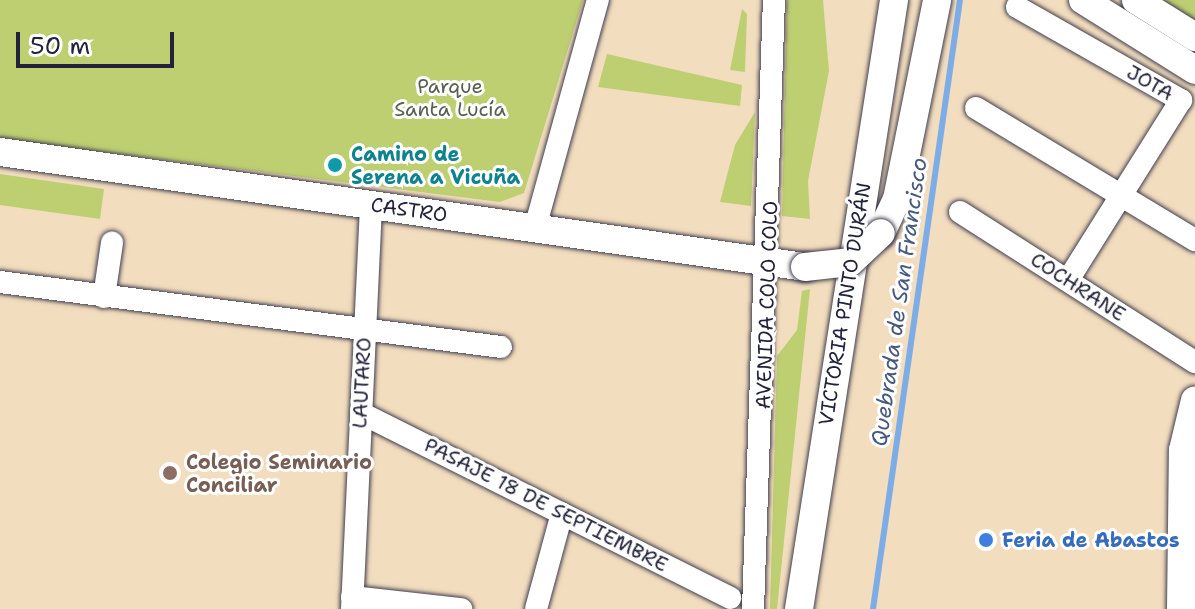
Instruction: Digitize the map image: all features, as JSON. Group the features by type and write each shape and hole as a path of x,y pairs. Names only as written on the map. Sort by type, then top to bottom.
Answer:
{"main road":[{"name":"VICTORIA PINTO DURÁN","path":"799,609 894,0"},
{"path":"905,0 912,109"},
{"path":"912,109 937,0"},
{"path":"1083,0 1195,70"},
{"path":"1136,0 1195,37"},
{"name":"CASTRO","path":"0,152 805,267 850,262 881,233 897,199 912,109"},
{"path":"1181,609 1188,545 1189,450 1195,400"}],"street":[{"path":"535,228 598,0"},
{"name":"AVENIDA COLO COLO","path":"753,609 770,263 774,0"},
{"name":"JOTA","path":"1017,7 1181,100 1119,194 1068,280"},
{"path":"976,108 1195,240"},
{"name":"LAUTARO","path":"352,603 371,205"},
{"name":"COCHRANE","path":"960,212 1195,362"},
{"path":"104,297 112,243"},
{"path":"0,282 501,347"},
{"name":"PASAJE 18 DE SEPTIEMBRE","path":"361,413 730,598"},
{"path":"536,609 562,513"},
{"path":"352,603 461,609"}],"green space":[{"name":"Parque Santa Lucía","path":"0,0 583,0 524,193 500,202 0,139"},
{"path":"787,0 823,0 829,71 808,181 810,219 782,216"},
{"path":"1163,0 1195,0 1195,21"},
{"path":"742,9 747,14 745,72 730,70"},
{"path":"607,54 742,85 740,106 598,87"},
{"path":"755,112 751,206 720,202 735,145"},
{"path":"0,174 104,189 100,219 0,205"},
{"path":"810,289 777,609 770,609 777,356 797,330 802,291"}],"waterway":[{"name":"Quebrada de San Francisco","path":"873,609 960,0"}],"place":[{"name":"Camino de Serena a Vicuña","path":"335,165"},
{"name":"Colegio Seminario Conciliar","path":"170,473"},
{"name":"Feria de Abastos","path":"986,540"}]}
